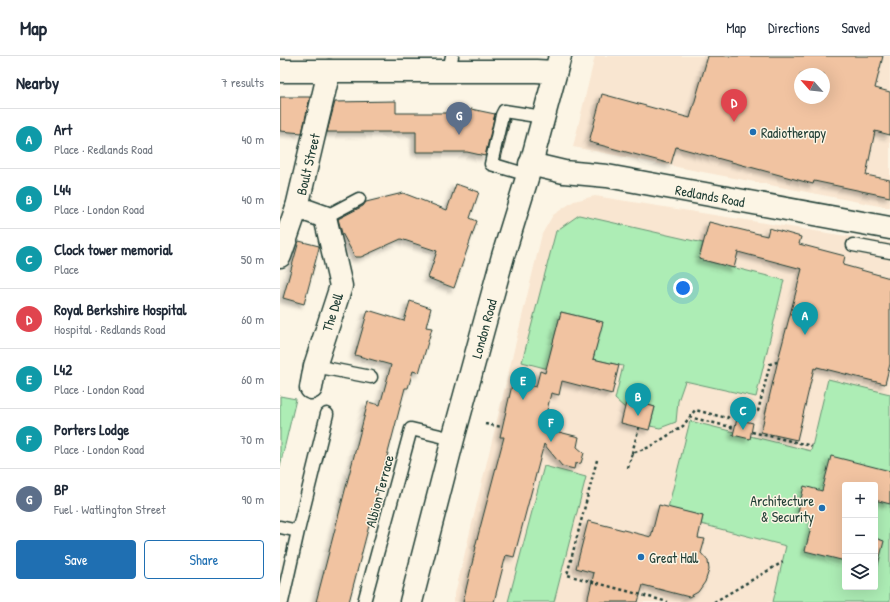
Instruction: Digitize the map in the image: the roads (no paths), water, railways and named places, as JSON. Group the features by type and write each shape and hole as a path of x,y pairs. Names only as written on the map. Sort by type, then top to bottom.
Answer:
{"street":[{"path":"280,71 329,71 450,64 536,71 558,64"},
{"name":"London Road","path":"411,602 453,439 503,256 529,170 558,64"},
{"name":"Boult Street","path":"280,256 297,207 329,71"},
{"name":"Redlands Road","path":"529,170 607,176 890,228"},
{"path":"297,207 325,217"},
{"name":"The Dell","path":"311,388 315,366 341,286 325,217"}],"lane":[{"path":"529,170 491,164 502,115 504,112 543,117"},
{"path":"325,217 359,199"},
{"path":"853,245 890,252"},
{"path":"315,366 371,377"},
{"path":"282,602 327,414"},
{"name":"Albion Terrace","path":"364,602 411,429 453,439"},
{"path":"280,527 298,531"}],"place":[{"name":"Royal Berkshire Hospital","path":"734,122"},
{"name":"Radiotherapy","path":"753,132"},
{"name":"BP","path":"459,135"},
{"name":"Art","path":"805,335"},
{"name":"L42","path":"523,400"},
{"name":"L44","path":"638,416"},
{"name":"Clock tower memorial","path":"743,430"},
{"name":"Porters Lodge","path":"551,442"},
{"name":"Architecture & Security","path":"822,508"},
{"name":"Great Hall","path":"641,557"}]}
